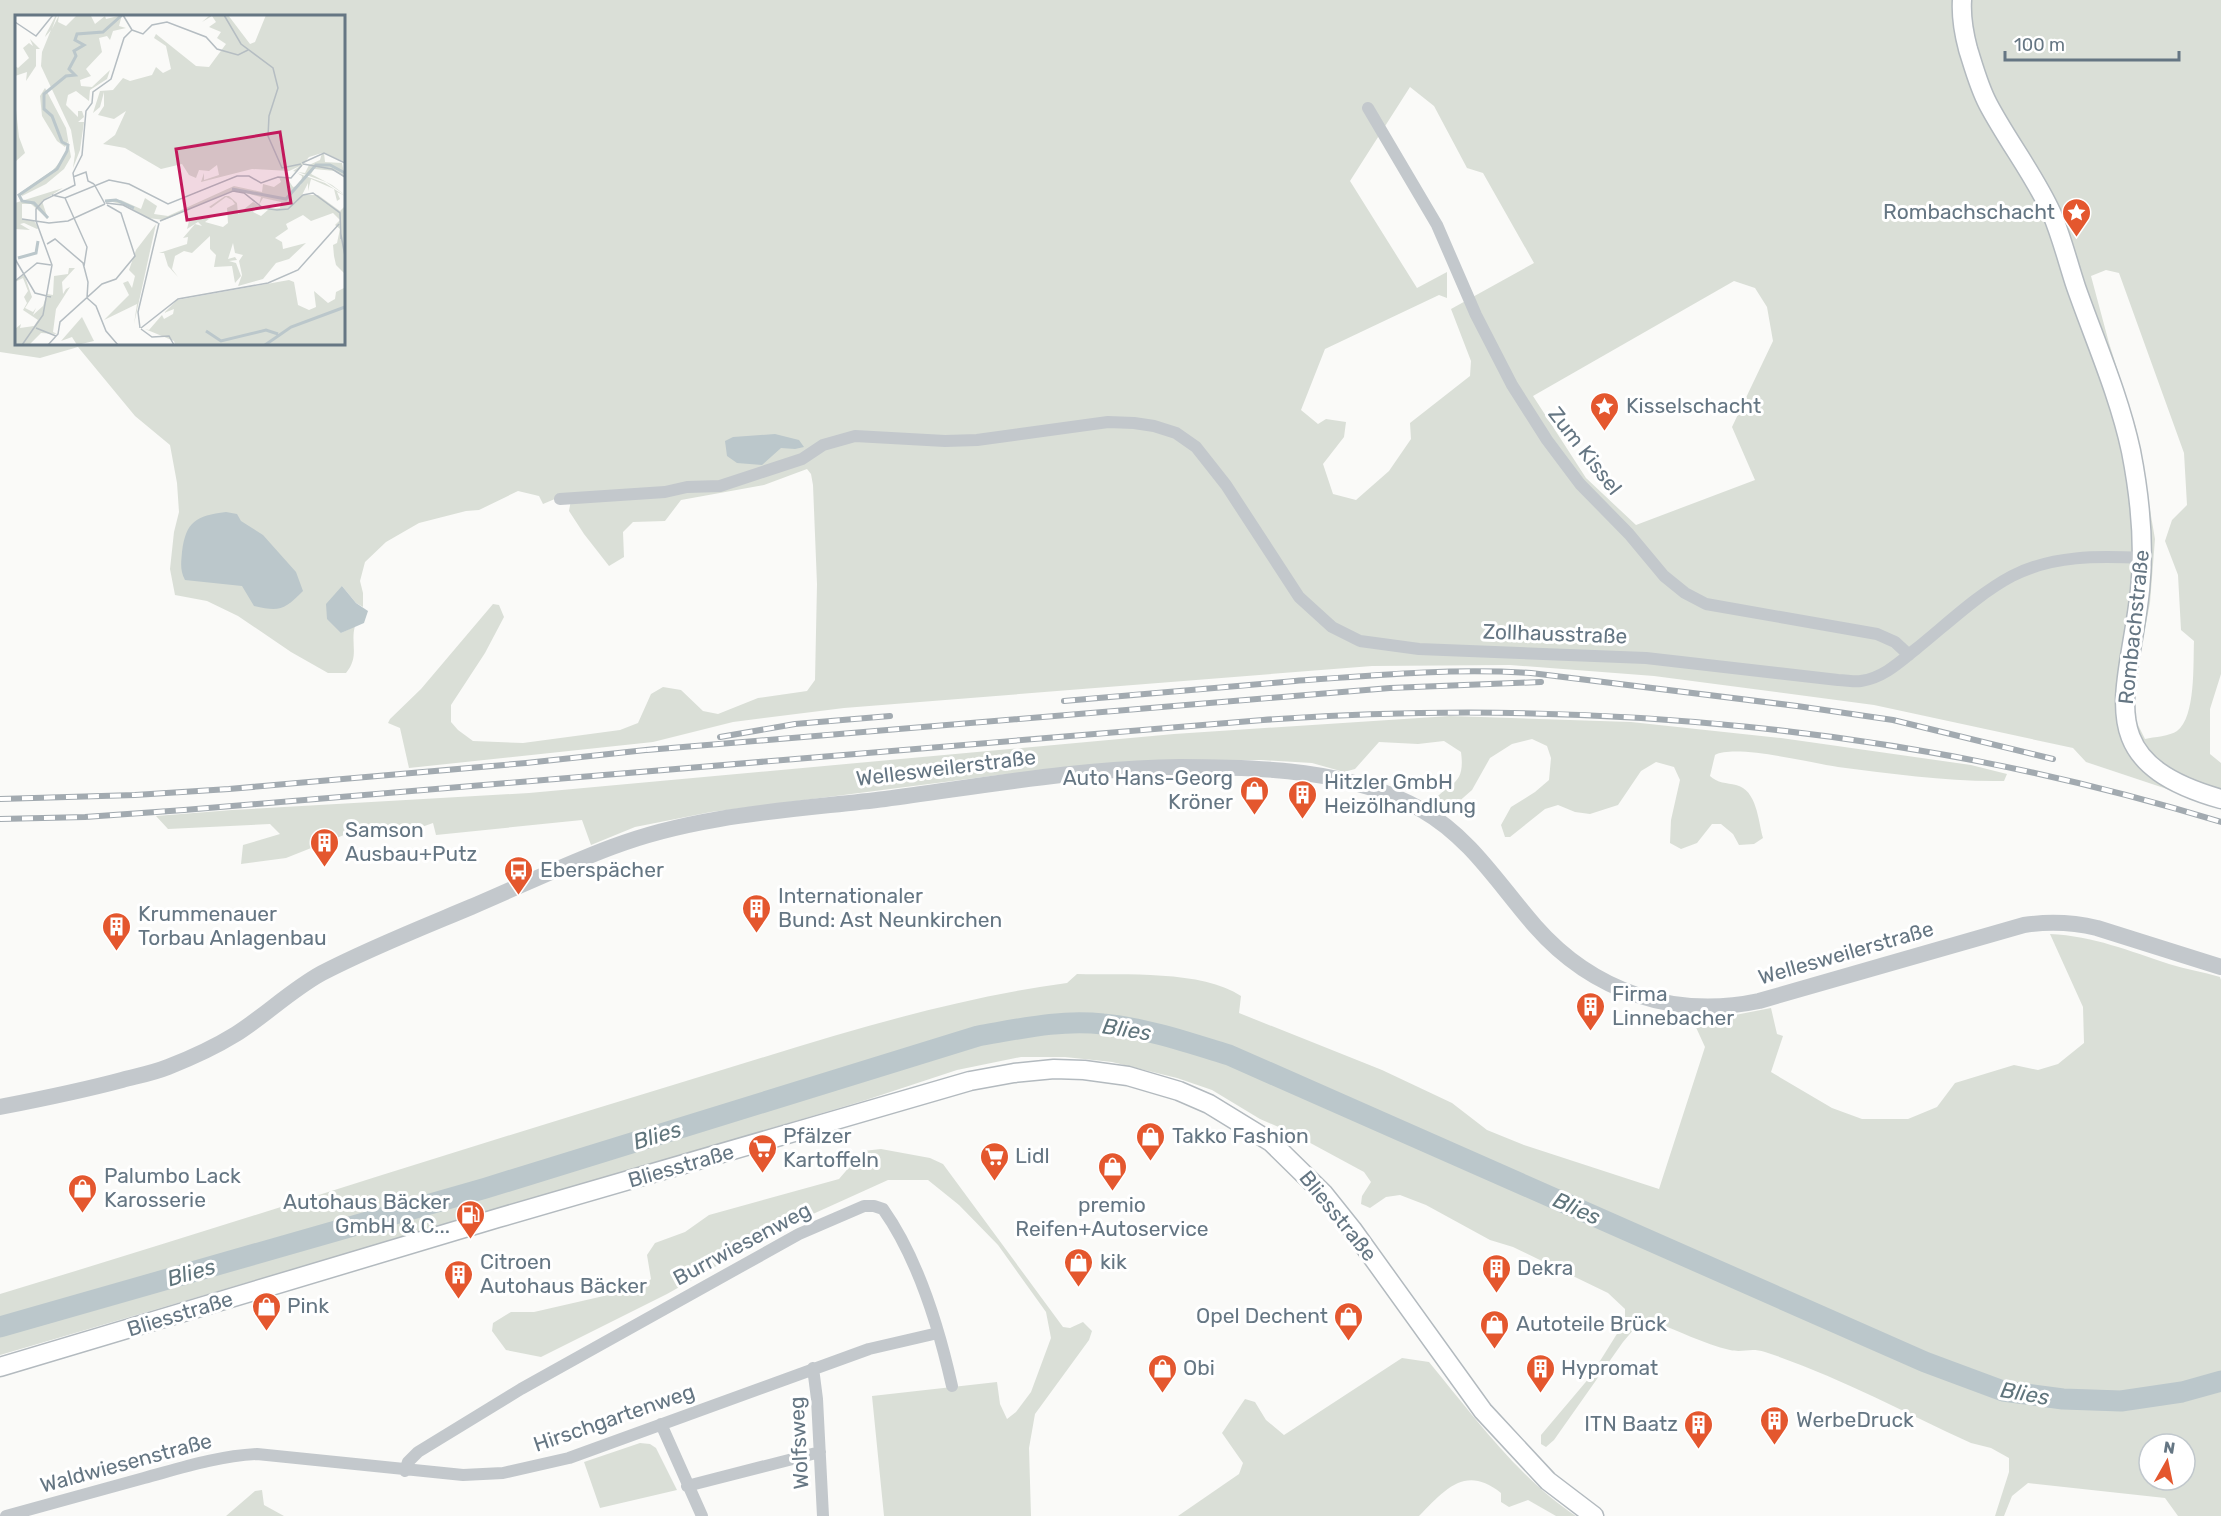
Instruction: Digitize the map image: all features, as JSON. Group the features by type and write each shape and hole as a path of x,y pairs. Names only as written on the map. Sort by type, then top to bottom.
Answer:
{"main road":[{"name":"Rombachstraße","path":"1962,0 1965,36 1975,74 1988,103 2051,212 2128,439 2138,484 2142,558 2140,592 2124,685 2124,710 2128,731 2137,749 2160,774 2200,793 2221,799"},
{"name":"Bliesstraße","path":"0,1367 498,1218 970,1081 1014,1073 1084,1070 1128,1076 1179,1091 1209,1104 1271,1142 1324,1194 1483,1411 1548,1481 1594,1516"}],"street":[{"name":"Zum Kissel","path":"1368,108 1437,225 1476,315 1512,385 1547,440 1580,484 1629,534 1665,576 1685,594 1706,604 1877,634 1896,642 1909,655"},
{"name":"Zollhausstraße","path":"560,499 720,486 802,459 823,445 855,436 945,441 976,440 1108,422 1134,423 1154,426 1176,434 1196,447 1220,478 1299,597 1332,627 1360,641 1419,649 1646,658 1862,681 1882,674 1983,596 2010,577 2028,569 2055,561 2084,557 2142,558"},
{"name":"Wellesweilerstraße","path":"0,1107 161,1070 197,1055 237,1033 289,993 323,973 524,884 643,836 716,820 1082,772 1175,767 1250,768 1325,777 1382,791 1422,811 1464,842 1536,927 1565,956 1618,988 1660,1003 1696,1008 1748,1004 2041,922 2076,923 2097,928 2221,967"},
{"name":"Burrwiesenweg","path":"405,1470 408,1462 418,1452 521,1389 798,1234 864,1206 883,1209 888,1217 925,1293 952,1386"},
{"name":"Hirschgartenweg","path":"257,1454 463,1475 503,1473 569,1458 869,1349 938,1333"},
{"name":"Wolfsweg","path":"813,1368 820,1452 819,1515"},
{"path":"660,1424 702,1516"},
{"path":"687,1486 820,1452"},
{"name":"Waldwiesenstraße","path":"6,1516 227,1456 257,1454"}],"shaded area":[{"path":"0,0 2221,0 2221,674 2210,709 2210,754 2221,763 2221,807 2086,762 2073,748 1874,705 1654,676 1510,665 1372,666 844,708 733,722 653,742 409,768 400,728 388,723 390,719 421,689 493,604 499,605 504,617 485,653 451,705 451,722 473,741 523,743 620,730 638,723 651,694 663,687 681,690 703,711 718,714 758,698 807,691 815,680 817,584 811,474 807,469 764,485 681,500 665,521 633,522 623,532 624,557 609,566 569,511 571,500 569,493 543,504 539,496 518,491 479,510 419,523 386,542 365,562 360,581 363,607 356,603 342,586 341,633 355,626 354,655 346,673 328,673 291,652 238,616 207,601 175,595 170,569 174,532 179,512 177,483 170,445 135,416 78,347 40,358 0,352","holes":["1410,87 1434,106 1467,168 1483,173 1534,263 1451,309 1471,361 1470,376 1410,423 1411,439 1389,471 1356,500 1333,494 1323,464 1344,437 1346,422 1326,419 1318,424 1301,410 1325,349 1439,295 1447,298 1447,272 1417,288 1350,181","2106,270 2119,273 2184,453 2187,505 2172,520 2165,541 2178,575 2181,630 2194,641 2190,702 2188,714 2177,731 2145,739 2134,717 2132,693 2150,603 2155,539 2136,428 2091,276","1734,281 1755,288 1767,307 1773,341 1732,427 1755,480 1636,525 1586,478 1533,396"]},
{"path":"775,434 799,440 804,447 781,448 762,465 737,463 727,456 725,441 733,437"},
{"path":"226,512 237,514 241,521 263,535 296,572 303,591 286,606 270,609 254,606 242,586 185,580 181,567 186,533 200,518"},
{"path":"342,586 356,603 368,611 364,623 341,633 327,619 326,604"},
{"path":"1450,716 1631,722 1781,738 1971,765 2007,774 2004,781 1942,779 1838,767 1756,753 1725,752 1715,755 1710,776 1743,788 1748,793 1756,807 1763,838 1754,844 1739,845 1733,834 1721,824 1712,824 1697,843 1681,849 1670,843 1671,820 1680,780 1674,767 1656,762 1641,771 1618,805 1590,814 1575,812 1558,805 1545,809 1510,837 1505,837 1501,825 1511,807 1549,780 1551,758 1547,746 1532,739 1512,744 1490,758 1472,790 1447,812 1430,806 1458,778 1462,764 1461,752 1444,741 1418,744 1379,742 1355,769 1344,772 1312,763 1261,760 1182,760 999,775 711,812 635,827 591,845 582,820 436,835 433,823 385,840 379,833 369,831 349,833 286,858 241,864 243,845 280,834 270,824 168,829 156,816 529,793 1174,734"},
{"path":"2050,934 2096,941 2175,966 2220,977 2221,1516 2178,1516 2165,1498 2028,1483 2012,1496 2004,1516 1995,1516 2009,1472 2009,1458 1991,1448 1971,1443 1791,1361 1760,1351 1735,1351 1720,1347 1652,1321 1640,1322 1623,1342 1554,1440 1546,1447 1541,1444 1541,1435 1590,1377 1625,1321 1625,1309 1608,1293 1513,1247 1490,1240 1426,1205 1400,1195 1386,1197 1370,1208 1361,1204 1362,1196 1371,1182 1364,1172 1290,1132 1260,1119 1212,1090 1177,1078 1112,1062 1065,1057 1021,1057 957,1070 866,1100 612,1176 0,1355 0,1294 819,1040 967,1001 1067,983 1077,974 1185,978 1225,988 1241,996 1239,1013 1382,1070 1452,1103 1487,1130 1524,1145 1659,1189 1705,1047 1694,1023 1771,1008 1777,1034 1783,1036 1771,1072 1832,1108 1862,1119 1908,1119 1937,1107 1955,1083 2014,1065 2038,1070 2058,1064 2084,1043 2083,1007"},
{"path":"881,1149 930,1158 943,1164 1063,1327 1070,1328 1083,1322 1092,1331 1089,1340 1035,1414 1029,1448 1031,1516 884,1516 872,1396 997,1382 1000,1404 1007,1419 1016,1412 1031,1392 1051,1338 1046,1312 998,1245 959,1205 928,1180 888,1180 793,1223 667,1294 541,1357 506,1350 492,1331 493,1323 511,1312 534,1312 643,1287 651,1279 647,1255 655,1243 685,1232 709,1215 839,1179 863,1151"},
{"path":"1402,1358 1429,1362 1516,1465 1555,1501 1576,1516 1556,1516 1528,1500 1509,1507 1501,1502 1501,1493 1488,1485 1477,1481 1466,1481 1447,1490 1419,1516 1178,1516 1239,1474 1243,1463 1222,1433 1245,1399 1255,1402 1266,1420 1284,1435"},
{"path":"640,1443 650,1444 656,1448 677,1490 600,1508 584,1462"},
{"path":"262,1490 264,1505 284,1516 226,1516 255,1491"}],"waterway":[{"name":"Blies","path":"0,1327 486,1188 978,1036 1040,1026 1087,1023 1151,1032 1229,1055 1925,1362 2003,1391 2063,1399 2121,1401 2182,1392 2221,1381"}],"railway":[{"path":"1064,701 1384,675 1472,671 1531,673 1893,720 2053,759"},
{"path":"647,750 1390,688 1541,682"},
{"path":"0,819 85,817 184,810 1263,720 1384,714 1505,713 1626,717 1747,727 1867,742 1986,763 2104,789 2221,822"},
{"path":"720,737 795,724 890,716"},
{"path":"0,799 135,795 229,789 526,763 655,749"}],"place":[{"name":"Rombachschacht","path":"2076,238"},
{"name":"Kisselschacht","path":"1605,432"},
{"name":"Auto Hans-Georg Kröner","path":"1254,816"},
{"name":"Hitzler GmbH Heizölhandlung","path":"1303,820"},
{"name":"Samson Ausbau+Putz","path":"324,868"},
{"name":"Eberspächer","path":"519,896"},
{"name":"Internationaler Bund: Ast Neunkirchen","path":"757,934"},
{"name":"Krummenauer Torbau Anlagenbau","path":"117,952"},
{"name":"Firma Linnebacher","path":"1591,1032"},
{"name":"Takko Fashion","path":"1151,1162"},
{"name":"Pfälzer Kartoffeln","path":"762,1174"},
{"name":"Lidl","path":"994,1182"},
{"name":"premio Reifen+Autoservice","path":"1112,1192"},
{"name":"Palumbo Lack Karosserie","path":"83,1214"},
{"name":"Autohaus Bäcker GmbH & C...","path":"471,1240"},
{"name":"kik","path":"1079,1288"},
{"name":"Dekra","path":"1496,1294"},
{"name":"Citroen Autohaus Bäcker","path":"459,1300"},
{"name":"Pink","path":"266,1332"},
{"name":"Opel Dechent","path":"1349,1342"},
{"name":"Autoteile Brück","path":"1495,1350"},
{"name":"Obi","path":"1162,1394"},
{"name":"Hypromat","path":"1540,1394"},
{"name":"WerbeDruck","path":"1775,1446"},
{"name":"ITN Baatz","path":"1699,1450"}]}
